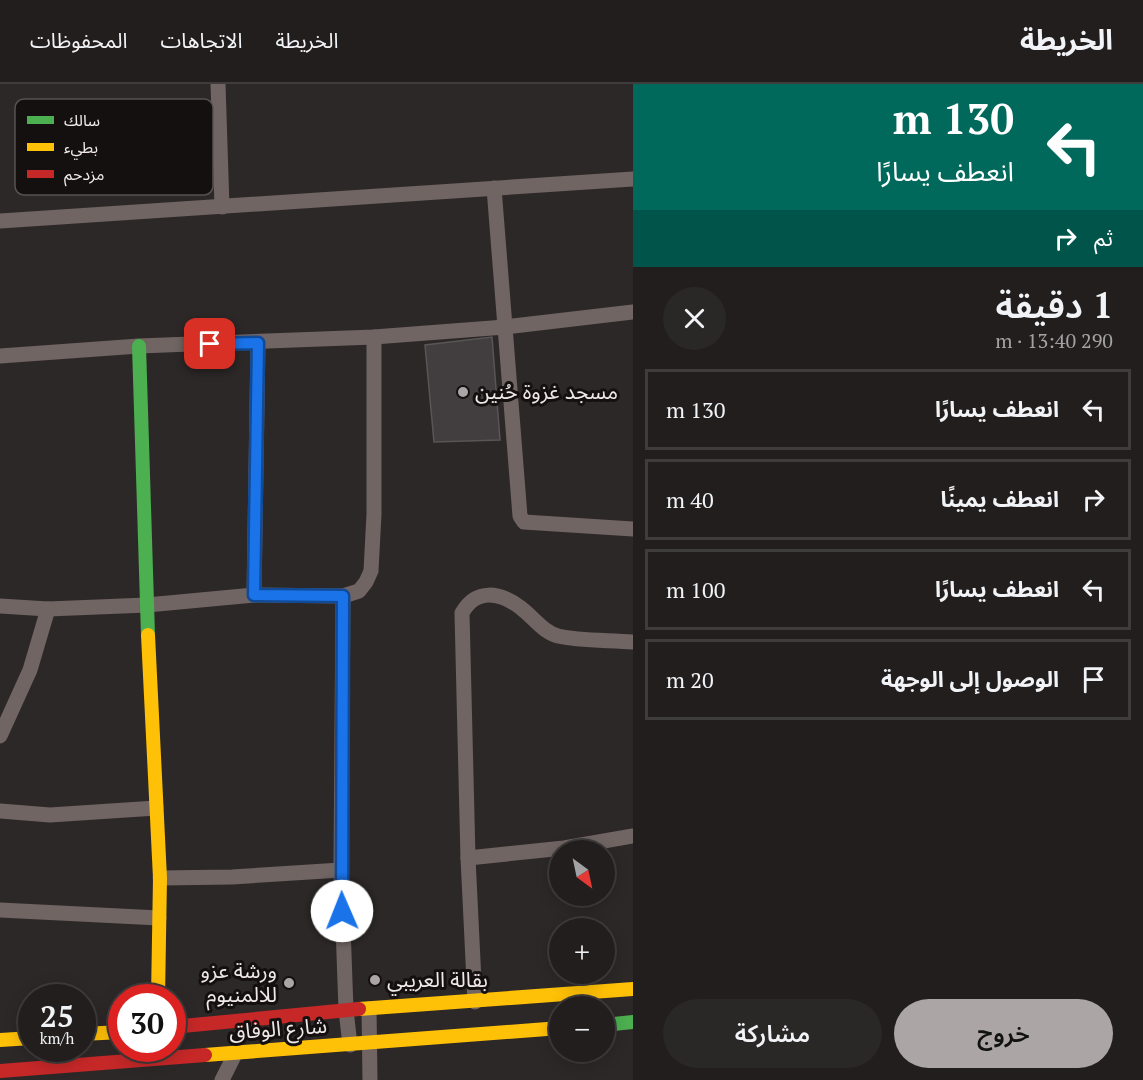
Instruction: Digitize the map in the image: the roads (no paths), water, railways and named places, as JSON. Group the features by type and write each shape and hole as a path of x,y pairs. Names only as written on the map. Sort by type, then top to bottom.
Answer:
{"street":[{"path":"218,84 222,207"},
{"path":"0,221 633,179"},
{"path":"494,188 514,466 521,520 633,529"},
{"path":"0,356 139,346 374,337 505,327 633,312"},
{"path":"0,606 48,609 147,605 254,595 343,596 358,591 371,572 374,514 374,337"},
{"path":"254,595 258,343"},
{"path":"139,346 147,605 160,878 158,984"},
{"path":"475,1002 468,858 462,613 468,603 480,595 491,594 518,606 540,626 558,636 633,642"},
{"path":"343,596 341,870 346,1010 350,1045"},
{"path":"0,736 30,670 48,609"},
{"path":"0,812 50,815 156,808"},
{"path":"468,858 564,848 633,836"},
{"path":"160,878 232,877 341,870"},
{"path":"0,910 159,918"},
{"name":"شارع الوفاق","path":"186,1027 346,1010 633,989"},
{"path":"369,1009 370,1080"},
{"path":"615,1023 633,1022"},
{"name":"شارع الوفاق","path":"0,1071 58,1073 236,1052 370,1044 549,1029"},
{"path":"0,1040 18,1039"},
{"path":"222,1080 236,1052"}],"place":[{"name":"مسجد غزوة حُنين","path":"463,392"},
{"name":"بقالة العريبي","path":"375,980"},
{"name":"ورشة عزو للالمنيوم","path":"289,983"}]}
